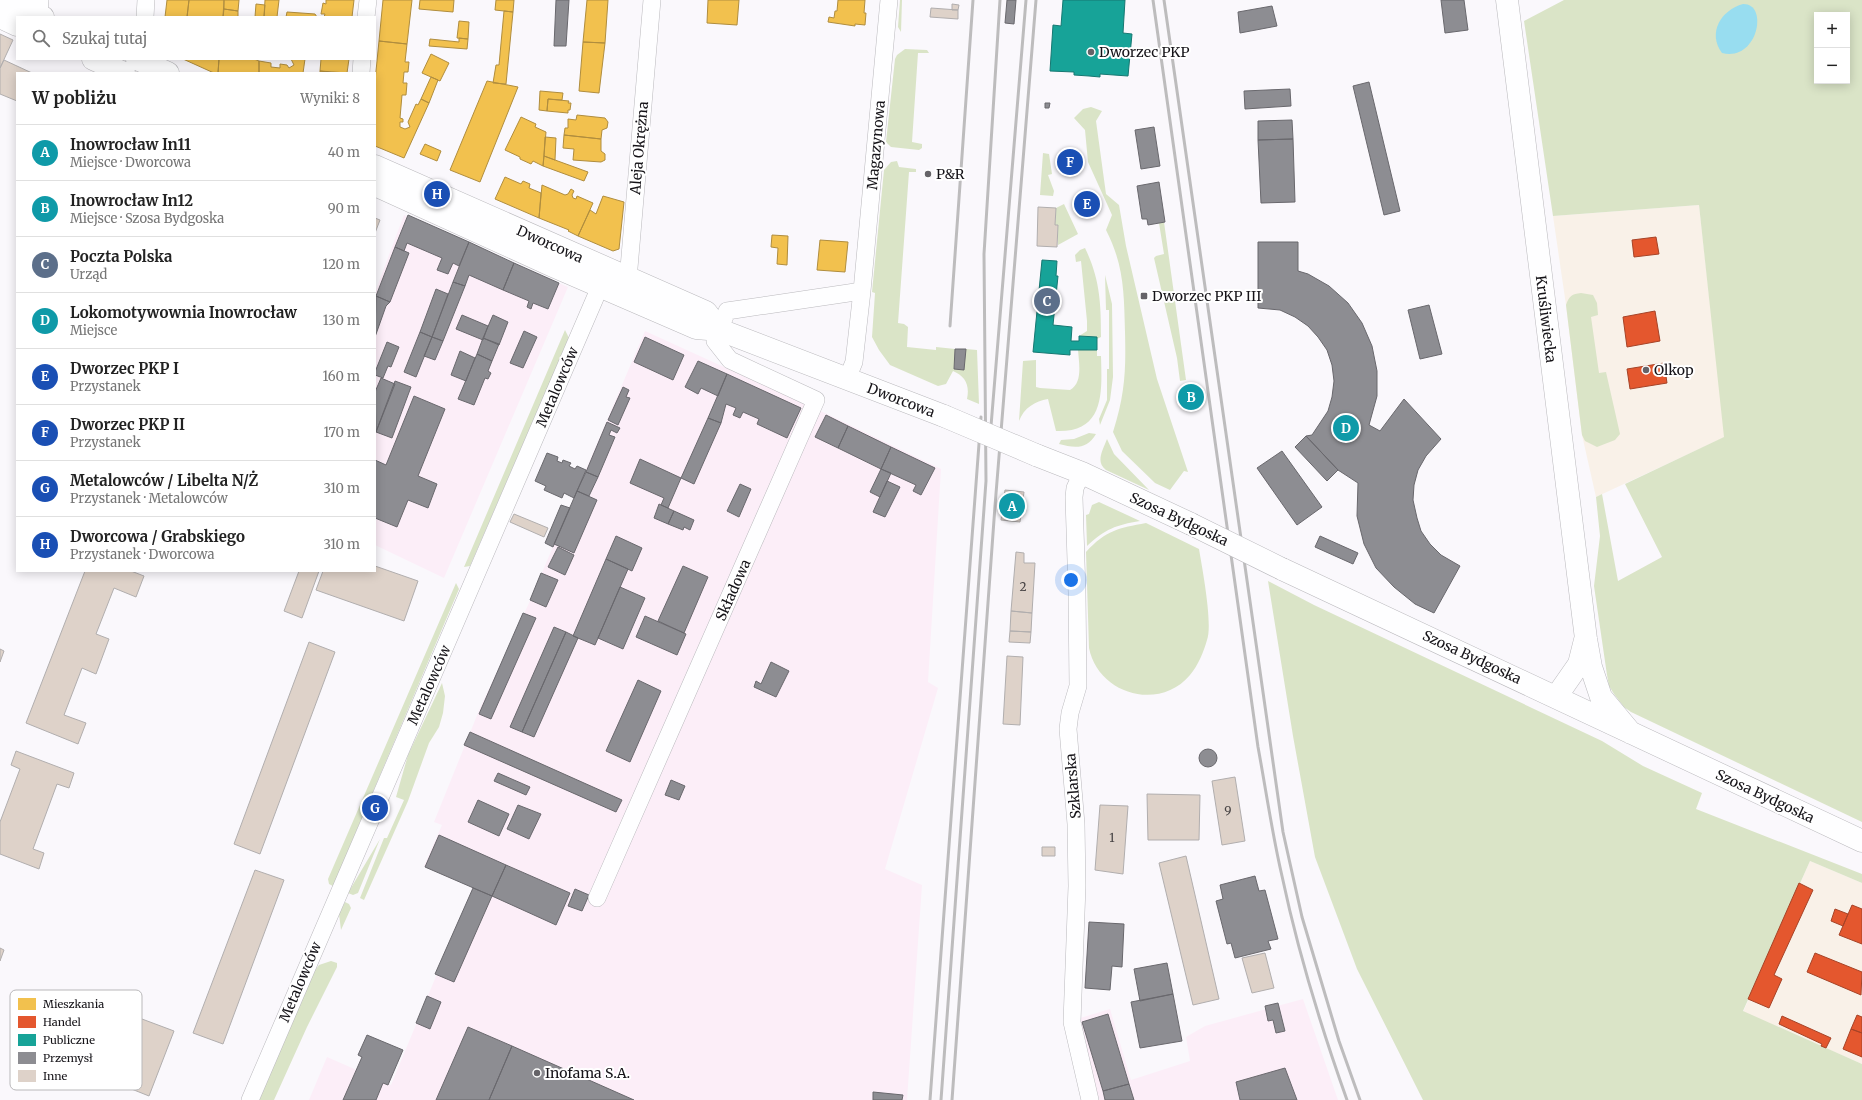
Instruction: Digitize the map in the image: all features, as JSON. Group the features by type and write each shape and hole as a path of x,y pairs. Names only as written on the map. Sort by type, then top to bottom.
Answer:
{"main road":[{"path":"6,0 41,11"},
{"name":"Kruśliwiecka","path":"1507,0 1586,639 1591,667 1601,697 1631,733"},
{"path":"0,17 16,25"},
{"path":"100,60 136,65 164,72"},
{"name":"Dworcowa","path":"376,166 612,282"},
{"name":"Dworcowa","path":"376,185 612,282 706,312 720,330 944,416 1082,473"},
{"name":"Szosa Bydgoska","path":"1082,473 1862,841"},
{"name":"Kruśliwiecka","path":"1556,697 1579,664 1586,639"}],"street":[{"path":"145,16 146,0"},
{"path":"366,16 368,0"},
{"name":"Aleja Okrężna","path":"612,282 629,266 652,0"},
{"name":"Magazynowa","path":"847,380 854,362 862,291 889,0"},
{"path":"361,72 362,60"},
{"name":"Metalowców","path":"250,1100 612,282"},
{"path":"720,330 727,311 862,291"},
{"name":"Składowa","path":"597,898 816,400 730,360 715,341 720,330"},
{"name":"Szklarska","path":"1082,473 1074,497 1078,593 1078,686 1070,713 1068,729 1076,824 1077,886 1072,1022 1090,1100"}],"shaded area":[{"name":"Olkop","path":"1699,205 1725,437 1596,497 1582,435 1566,305 1553,216"},
{"path":"404,215 568,287 444,578 376,545 376,289"},
{"path":"645,331 827,414 941,469 928,682 938,688 885,869 922,885 907,1100 309,1100 327,1057 391,1085 473,887 424,866 442,825 434,822 480,708 529,603"},
{"path":"1810,861 1862,883 1862,1064 1743,1012"},
{"path":"1303,999 1338,1100 1099,1100 1077,1019 1110,1009 1131,1080 1190,1061 1186,1037 1205,1026"}],"green space":[{"path":"900,0 902,0 901,32 898,27"},
{"path":"1564,0 1862,0 1862,822 1631,712 1624,707 1609,686 1594,586 1600,536 1596,497 1602,494 1618,581 1662,557 1625,484 1724,437 1699,205 1553,216 1524,21"},
{"path":"905,49 927,50 929,53 918,53 912,142 922,144 922,148 919,150 891,147 886,142 895,59 897,55"},
{"path":"1091,107 1102,111 1096,121 1106,194 1119,205 1126,246 1157,379 1188,472 1184,471 1170,490 1155,483 1122,451 1113,432 1120,406 1125,371 1124,305 1120,267 1106,230 1112,215 1088,162 1085,130 1074,118 1083,109"},
{"path":"1043,153 1049,154 1052,174 1048,175 1054,191 1053,196 1040,195"},
{"path":"897,161 899,167 916,169 916,172 909,172 898,323 904,324 908,327 907,347 936,350 936,347 955,349 954,369 966,349 977,350 979,404 967,399 968,389 966,382 957,373 953,371 946,384 938,386 890,365 872,337 875,293 872,292 884,170 891,162"},
{"path":"1064,204 1078,234 1058,245 1058,225 1055,225 1056,208"},
{"path":"1164,222 1186,380 1180,381 1177,358 1154,258 1164,254 1159,223"},
{"path":"1085,248 1094,270 1099,291 1101,337 1097,339 1096,337 1079,336 1087,331 1087,321 1081,261 1076,262 1075,255 1080,250"},
{"path":"1105,275 1112,304 1113,377 1110,400 1100,425 1099,419 1107,400 1107,369 1109,369 1109,310 1106,310"},
{"path":"1581,293 1593,295 1597,303 1598,315 1591,317 1599,373 1606,372 1620,434 1615,440 1597,447 1585,441 1582,435 1566,305 1571,296"},
{"path":"565,330 569,338 470,566 464,567"},
{"path":"1078,350 1097,350 1097,356 1101,356 1100,396 1097,408 1092,418 1084,425 1072,430 1056,431 1048,399 1039,401 1030,406 1021,416 1019,421 1023,361 1036,360 1036,387 1070,390 1077,383 1079,378"},
{"path":"1089,433 1096,434 1089,443 1084,445 1075,447 1059,444 1061,440 1074,439"},
{"path":"1107,439 1114,454 1149,490 1106,470 1103,467 1100,460"},
{"path":"1099,502 1140,521 1124,524 1111,529 1100,535 1087,546 1086,515 1089,514 1092,505"},
{"path":"1146,523 1199,549 1209,622 1209,632 1204,649 1198,663 1190,675 1177,686 1162,693 1147,695 1131,693 1117,687 1104,677 1095,664 1089,648 1086,552 1100,539 1113,531"},
{"path":"1268,581 1314,605 1602,741 1643,766 1702,793 1696,809 1862,874 1862,883 1810,861 1743,1011 1862,1064 1862,1100 1423,1100 1357,969 1315,857 1293,736"},
{"path":"456,583 459,589 333,886 329,884 328,879"},
{"path":"442,683 445,696 443,713 439,727 429,743 408,801 364,900 360,898 384,838 387,838 404,800 396,797 408,755"},
{"path":"380,839 358,893 353,895 348,893"},
{"path":"345,902 349,904 351,908 341,930 339,914"},
{"path":"331,961 337,963 337,967 307,1027 274,1100 259,1100 315,970 319,965"}],"water":[{"path":"1743,4 1751,6 1756,12 1756,32 1744,49 1734,53 1722,53 1716,38 1716,30 1719,23 1728,11"}],"building: Mieszkania":[{"path":"167,0 189,0 187,16 165,16"},
{"path":"189,0 224,0 223,16 187,16"},
{"path":"224,0 239,0 238,11 224,9"},
{"path":"265,0 279,0 277,16 264,16"},
{"path":"326,0 354,0 352,16 324,16 325,14 321,14 323,3 326,4"},
{"path":"383,0 412,0 407,44 379,41"},
{"path":"420,0 454,0 453,12 419,9"},
{"path":"496,0 514,0 513,12 495,10"},
{"path":"587,0 608,0 605,43 583,42"},
{"path":"708,0 739,0 737,25 707,23"},
{"path":"838,0 865,0 865,25 855,24 855,26 828,22 829,17 834,18 835,11 837,11"},
{"path":"256,4 265,5 264,16 255,16"},
{"path":"224,9 238,11 238,16 223,16"},
{"path":"504,11 513,12 506,84 493,83 496,65 499,65"},
{"path":"287,12 315,14 316,16 286,16"},
{"path":"459,21 469,22 468,39 457,38"},
{"path":"459,38 468,39 467,49 429,46 430,39 459,42"},
{"path":"379,41 407,44 405,62 409,62 408,72 404,72 403,83 407,83 406,95 402,95 400,118 403,119 403,122 400,122 400,127 405,129 410,127 408,122 416,104 418,105 421,99 429,103 404,158 376,146 376,72"},
{"path":"583,42 605,43 599,93 579,91"},
{"path":"431,54 449,63 440,81 422,73"},
{"path":"185,60 219,60 218,72 212,72"},
{"path":"219,60 259,61 259,72 218,72"},
{"path":"292,60 305,60 303,72 259,72 259,61 271,63 271,67 280,68 280,64 287,65 289,68 294,65"},
{"path":"321,60 349,60 347,72 320,71"},
{"path":"431,77 438,80 429,103 421,99"},
{"path":"487,81 518,87 480,182 450,170"},
{"path":"540,91 563,93 562,100 548,99 547,111 539,110"},
{"path":"548,99 569,101 568,103 571,103 570,110 568,110 568,113 547,111"},
{"path":"577,115 605,118 608,122 607,128 602,130 601,139 564,135 565,128 568,128 568,119 576,120"},
{"path":"521,117 536,124 535,127 546,132 543,166 533,161 531,164 505,150"},
{"path":"564,135 601,139 601,151 605,154 605,160 601,162 573,160 574,149 563,148"},
{"path":"545,137 556,138 555,160 544,156"},
{"path":"425,144 441,151 437,161 420,154"},
{"path":"544,156 588,172 584,181 543,166"},
{"path":"505,177 521,184 523,181 530,184 529,188 541,193 539,218 495,199"},
{"path":"542,185 565,195 568,194 571,189 574,191 572,195 573,198 576,199 577,196 593,203 578,236 568,231 569,230 539,218"},
{"path":"603,196 624,202 619,249 613,251 578,236 590,210 596,214"},
{"path":"772,235 788,236 787,265 777,264 778,248 771,247"},
{"path":"820,240 848,242 845,272 817,270"}],"building: Handel":[{"path":"1656,237 1659,254 1634,257 1632,240"},
{"path":"1655,311 1660,341 1627,347 1623,317"},
{"path":"1664,363 1667,383 1630,389 1627,369"},
{"path":"1799,883 1813,890 1774,975 1782,979 1769,1008 1748,999"},
{"path":"1852,905 1862,909 1862,944 1839,935"},
{"path":"1835,909 1848,914 1843,926 1831,921"},
{"path":"1815,953 1862,972 1861,995 1807,972"},
{"path":"1857,1015 1862,1017 1862,1033 1851,1029"},
{"path":"1782,1016 1831,1038 1826,1048 1821,1046 1822,1044 1779,1024"},
{"path":"1851,1029 1862,1033 1862,1057 1843,1049"}],"building: Publiczne":[{"name":"Dworzec PKP","path":"1063,0 1125,0 1123,33 1132,34 1128,76 1100,74 1100,77 1074,75 1074,72 1050,71 1053,25 1061,26"},
{"path":"1042,260 1057,261 1056,276 1058,276 1053,325 1072,327 1071,341 1079,341 1079,336 1097,337 1097,350 1070,350 1070,355 1033,352"}],"building: Przemysł":[{"path":"556,0 569,0 566,46 554,46"},
{"path":"1007,0 1016,0 1014,24 1005,23"},
{"path":"1441,0 1464,0 1468,30 1445,33"},
{"path":"1272,6 1277,26 1240,33 1238,12"},
{"path":"1369,82 1400,211 1384,215 1353,86"},
{"path":"1290,89 1291,106 1245,109 1244,91"},
{"path":"1045,103 1050,103 1049,108 1045,108"},
{"path":"1292,120 1293,139 1258,140 1258,121"},
{"path":"1154,127 1160,166 1141,169 1135,130"},
{"path":"1293,139 1295,202 1261,203 1258,140"},
{"path":"1159,182 1165,222 1148,225 1147,219 1142,219 1137,186"},
{"path":"408,215 469,242 459,266 453,263 448,274 437,270 442,258 407,243 404,251 395,247"},
{"path":"469,242 514,263 503,290 469,275 465,286 453,282"},
{"path":"1258,242 1298,242 1298,271 1308,274 1329,286 1348,303 1362,323 1372,346 1377,371 1377,396 1369,425 1380,431 1404,399 1441,439 1426,456 1418,470 1414,485 1413,500 1421,531 1430,544 1441,555 1460,566 1434,613 1415,604 1394,587 1376,568 1364,544 1357,516 1358,483 1338,470 1306,436 1312,435 1328,411 1334,381 1332,365 1327,350 1308,326 1295,317 1280,310 1258,308"},
{"path":"395,247 409,253 390,302 376,296"},
{"path":"514,263 559,283 548,309 533,303 531,309 527,307 529,301 503,290"},
{"path":"453,282 465,286 443,341 432,337"},
{"path":"436,289 448,294 432,337 420,332"},
{"path":"376,296 390,302 386,306 376,334"},
{"path":"1429,305 1442,354 1420,359 1408,310"},
{"path":"462,315 488,326 483,340 456,329"},
{"path":"493,315 508,322 499,345 483,338"},
{"path":"524,331 537,337 523,368 510,363"},
{"path":"420,332 432,337 416,377 404,372"},
{"path":"432,337 443,341 435,360 424,356"},
{"path":"645,337 684,355 673,380 634,362"},
{"path":"483,338 499,344 492,361 477,354"},
{"path":"387,342 399,347 391,367 388,366 383,378 376,375 376,370"},
{"path":"955,349 966,349 964,370 954,369"},
{"path":"460,351 475,358 466,381 451,375"},
{"path":"477,354 492,361 488,371 491,373 488,379 485,378 474,405 458,399"},
{"path":"698,361 727,374 718,396 701,388 698,394 685,387"},
{"path":"727,374 801,408 787,438 757,424 759,419 743,412 740,418 733,415 736,408 726,404 721,423 708,418"},
{"path":"381,378 395,384 376,432 376,390"},
{"path":"395,381 411,387 392,438 376,432"},
{"path":"1196,386 1199,402 1186,404 1183,387"},
{"path":"623,387 629,390 626,397 630,398 618,425 608,420"},
{"path":"414,396 445,409 418,476 437,484 428,508 408,500 397,527 376,518 376,460 386,465"},
{"path":"826,415 848,426 838,448 815,437"},
{"path":"708,418 721,423 694,484 681,478"},
{"path":"607,422 620,428 617,433 611,430 609,435 615,437 598,477 586,472"},
{"path":"848,426 891,447 881,469 838,448"},
{"path":"1306,436 1338,470 1327,481 1295,447"},
{"path":"891,447 935,468 921,495 913,491 916,485 881,469"},
{"path":"1282,451 1322,507 1297,525 1257,468"},
{"path":"547,453 558,457 557,461 562,463 563,460 571,463 569,466 575,469 577,466 586,470 574,498 564,493 562,498 544,490 546,486 535,481"},
{"path":"640,459 681,478 668,508 661,505 664,498 630,483"},
{"path":"881,469 891,473 880,497 870,492"},
{"path":"586,472 598,477 589,496 577,491"},
{"path":"887,481 900,487 885,517 873,512"},
{"path":"740,484 751,489 739,517 727,511"},
{"path":"577,491 597,500 574,553 554,544"},
{"path":"659,504 674,511 668,524 654,518"},
{"path":"561,505 570,508 553,547 545,543"},
{"path":"674,511 694,520 690,530 684,527 683,530 668,524"},
{"path":"616,536 642,548 632,571 606,559"},
{"path":"1320,536 1358,553 1353,564 1315,547"},
{"path":"558,547 574,555 565,575 548,567"},
{"path":"606,559 628,569 595,645 573,636"},
{"path":"683,566 708,577 684,633 658,621"},
{"path":"541,573 558,580 546,607 530,600"},
{"path":"620,587 645,598 623,649 598,638"},
{"path":"523,613 536,618 491,719 479,714"},
{"path":"645,616 686,634 677,655 636,637"},
{"path":"554,627 566,632 522,732 510,727"},
{"path":"566,632 578,638 534,737 522,732"},
{"path":"771,662 789,671 776,697 754,687 756,681 761,684"},
{"path":"638,680 661,691 630,762 606,751"},
{"path":"470,732 622,800 616,812 464,745"},
{"path":"1204,749 1212,749 1217,754 1215,765 1212,767 1204,767 1199,762 1199,754"},
{"path":"498,773 530,787 526,795 494,781"},
{"path":"671,780 685,786 679,800 665,795"},
{"path":"478,800 509,814 499,836 468,822"},
{"path":"518,805 541,814 529,839 507,829"},
{"path":"439,835 506,865 492,896 425,867"},
{"path":"506,865 570,893 556,925 492,896"},
{"path":"1255,876 1259,891 1265,890 1278,939 1268,941 1271,949 1235,958 1231,943 1227,944 1216,901 1223,899 1220,885"},
{"path":"473,888 492,896 454,982 435,974"},
{"path":"575,889 589,895 582,911 568,906"},
{"path":"1089,922 1124,924 1122,967 1112,966 1110,990 1085,988"},
{"path":"1167,963 1173,994 1140,1001 1134,969"},
{"path":"1173,994 1182,1041 1140,1048 1131,1002"},
{"path":"427,996 441,1002 430,1029 416,1023"},
{"path":"1278,1003 1285,1031 1276,1033 1273,1020 1268,1021 1265,1006"},
{"path":"1108,1014 1129,1084 1103,1091 1082,1022"},
{"path":"468,1027 512,1046 489,1100 436,1100"},
{"path":"367,1035 403,1050 388,1085 383,1083 376,1100 343,1100 362,1057 358,1055"},
{"name":"Inofama S.A.","path":"512,1046 634,1100 489,1100"},
{"path":"1285,1068 1297,1100 1240,1100 1236,1082"},
{"path":"1129,1084 1134,1100 1105,1100 1103,1091"},
{"path":"873,1092 903,1095 902,1100 873,1100"}],"building: Inne":[{"path":"952,4 959,5 958,10 952,10"},
{"path":"931,8 958,10 958,19 930,17"},
{"path":"0,34 13,40 0,68"},
{"path":"4,60 30,72 16,72 16,101 0,94 0,68"},
{"path":"1038,207 1056,208 1055,225 1058,225 1057,247 1037,246"},
{"path":"376,218 380,220 376,230"},
{"path":"1005,490 1024,492 1020,522 1001,520"},
{"path":"514,514 548,528 544,537 510,522"},
{"path":"1016,552 1024,553 1024,563 1035,563 1032,613 1011,611"},
{"path":"376,566 418,581 404,621 316,590 323,572 376,572"},
{"path":"85,572 134,572 144,576 136,597 114,588 96,634 109,639 96,674 82,668 64,715 86,723 78,744 26,723"},
{"path":"299,572 319,572 302,618 284,611"},
{"path":"1011,611 1032,613 1031,632 1010,631"},
{"path":"1010,631 1031,632 1030,643 1009,642"},
{"path":"309,642 335,652 260,854 234,844"},
{"path":"0,649 4,651 0,662"},
{"path":"1007,656 1023,657 1020,725 1003,724"},
{"path":"16,751 74,773 69,788 57,784 33,849 44,853 39,869 0,854 0,822 20,769 11,765"},
{"path":"1235,777 1245,841 1222,845 1212,781"},
{"path":"1147,794 1200,795 1199,840 1148,840"},
{"path":"1100,805 1128,806 1123,874 1095,870"},
{"path":"1042,847 1055,847 1055,856 1042,856"},
{"path":"1186,856 1219,999 1193,1005 1159,863"},
{"path":"255,870 284,880 223,1044 193,1033"},
{"path":"0,948 4,950 0,961"},
{"path":"1265,953 1274,988 1252,993 1242,958"},
{"path":"142,1019 174,1031 149,1096 134,1090 142,1090"}],"railway":[{"path":"950,326 973,0"},
{"path":"941,1100 986,481 984,254 1000,0"},
{"path":"991,426 1026,0"},
{"path":"952,1100 995,506 1036,0"},
{"path":"1153,0 1258,747 1269,812 1288,904 1303,961 1319,1017 1347,1100"},
{"path":"1164,0 1283,832 1302,917 1339,1041 1360,1100"},
{"path":"930,1100 981,417"}],"place":[{"name":"Dworzec PKP","path":"1091,52"},
{"name":"Dworzec PKP II","path":"1070,162"},
{"name":"P&R","path":"928,174"},
{"name":"Dworcowa / Grabskiego","path":"437,194"},
{"name":"Dworzec PKP I","path":"1087,204"},
{"name":"Dworzec PKP III","path":"1144,296"},
{"name":"Poczta Polska","path":"1047,301"},
{"name":"Olkop","path":"1646,370"},
{"name":"Inowrocław In12","path":"1191,397"},
{"name":"Lokomotywownia Inowrocław","path":"1346,428"},
{"name":"Inowrocław In11","path":"1012,506"},
{"name":"Metalowców / Libelta N/Ż","path":"375,808"},
{"name":"Inofama S.A.","path":"537,1073"}]}
